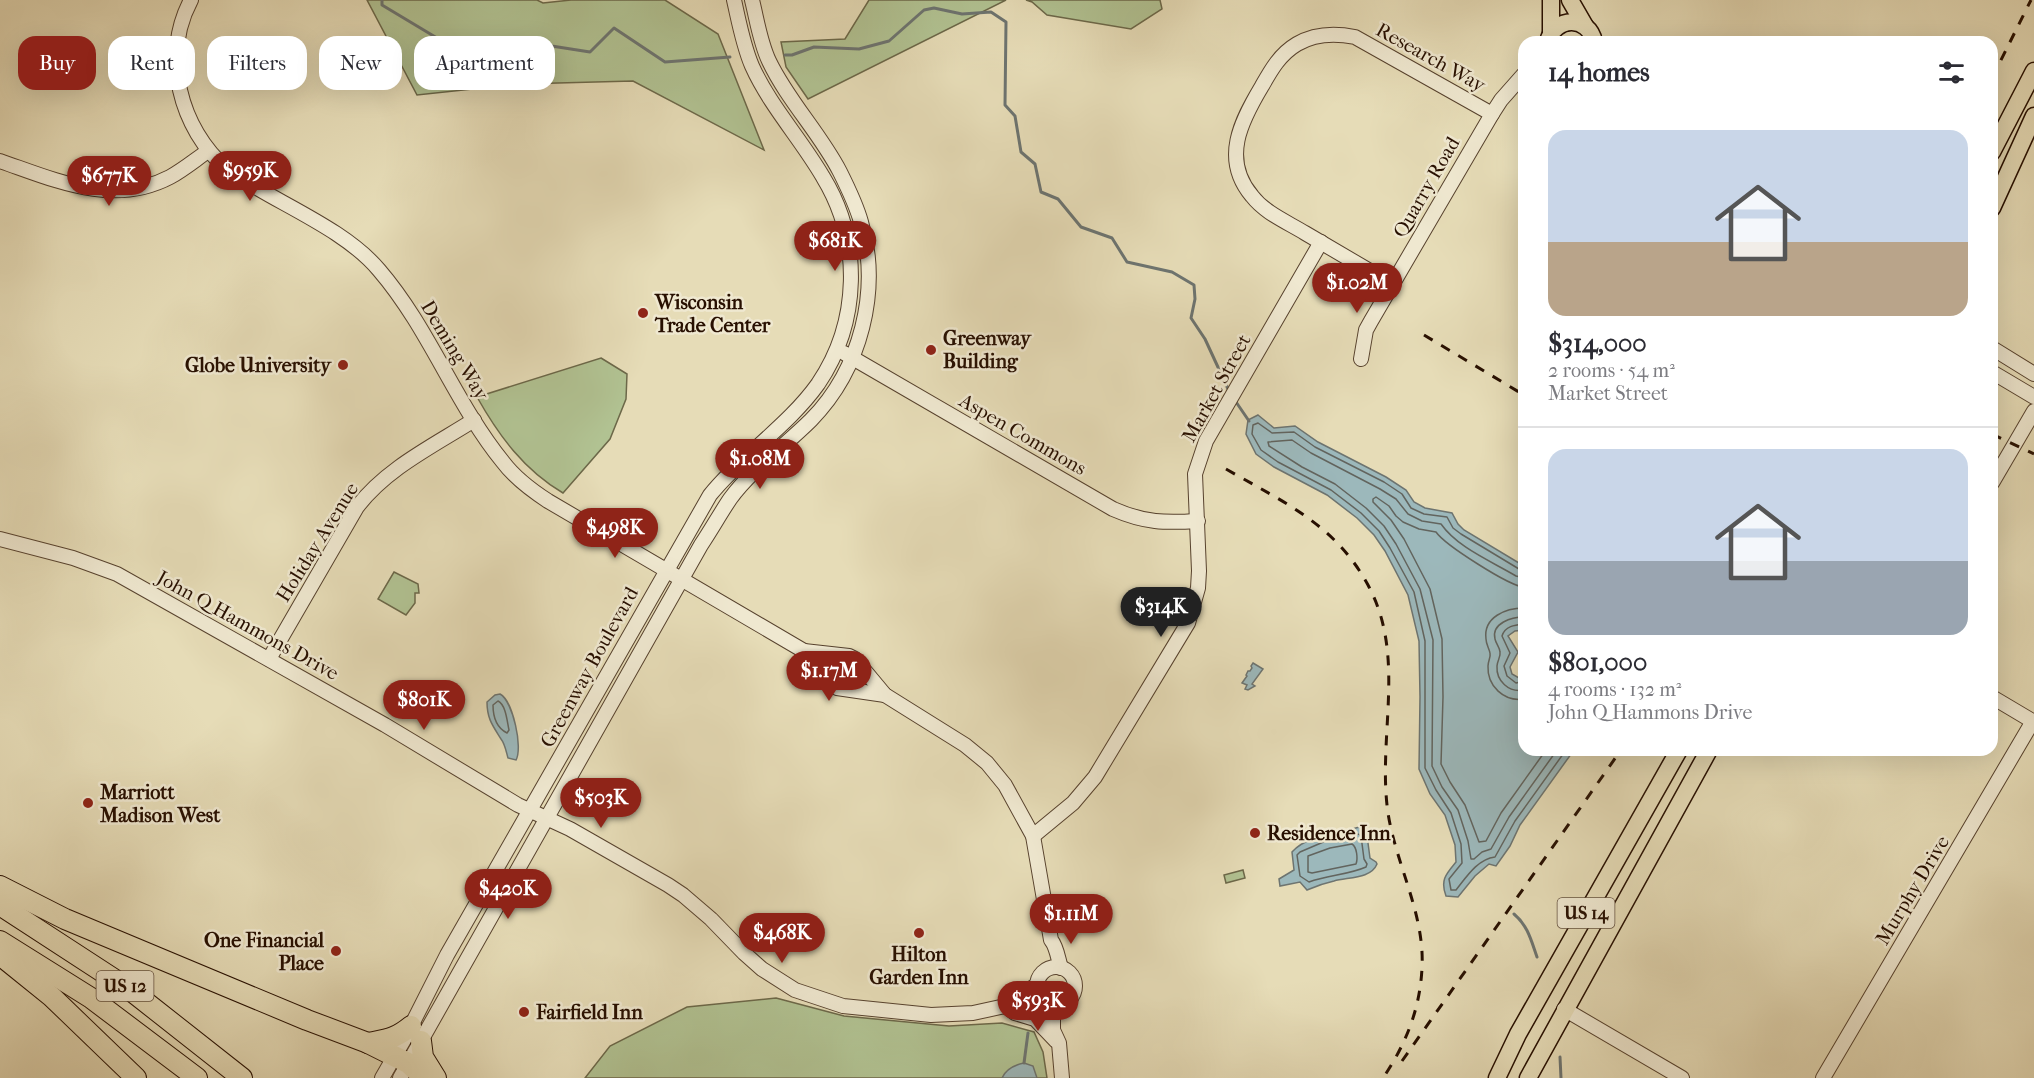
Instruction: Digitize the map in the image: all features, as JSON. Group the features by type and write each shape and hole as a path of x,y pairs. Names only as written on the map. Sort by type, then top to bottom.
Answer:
{"highway":[{"path":"0,886 87,929 368,1043 401,1066 424,1078"},
{"name":"US 12","path":"0,905 129,989 242,1078"},
{"name":"US 12","path":"0,941 91,998 197,1078"},
{"path":"0,955 63,1006 136,1078"},
{"path":"368,1043 416,1034 423,1057 436,1078"}],"main road":[{"path":"1549,36 1551,0"},
{"path":"1570,0 1592,36"},
{"path":"1552,36 1563,23 1570,21 1585,26"},
{"path":"1998,140 2034,70"},
{"path":"1998,195 2034,116"},
{"name":"US 14","path":"1497,1078 1518,1034 1675,756"},
{"name":"US 14","path":"1528,1078 1564,1009 1706,756"}],"street":[{"name":"Deming Way","path":"190,0 178,40 178,77 186,113 208,151 237,176 343,238 373,262 404,304 474,420 503,463 526,486 548,501 804,651 832,685 837,688 885,695"},
{"name":"Greenway Boulevard","path":"382,1078 401,1066 447,955 710,495 726,475 804,402 818,384 837,350 846,322 851,289 849,248 841,215 822,175 769,97 752,66 734,0"},
{"name":"Greenway Boulevard","path":"416,1034 548,818 681,579 731,498 824,406 853,358 866,310 868,258 862,224 855,202 837,167 785,90 769,60 752,0"},
{"name":"Research Way","path":"1392,284 1272,214 1253,197 1246,187 1237,159 1237,138 1244,118 1274,66 1290,48 1311,38 1345,35 1354,37 1492,114"},
{"name":"Quarry Road","path":"1361,359 1366,330 1492,114 1518,81"},
{"path":"0,161 82,188 114,191 132,189 168,178 208,151"},
{"name":"Market Street","path":"1033,836 1073,803 1095,777 1188,623 1198,588 1195,474 1206,441 1321,242"},
{"name":"Aspen Commons","path":"837,350 1113,509 1132,517 1165,523 1198,521"},
{"path":"1998,352 2034,374"},
{"path":"1998,375 2034,396"},
{"path":"1998,473 2034,411"},
{"name":"Holiday Avenue","path":"269,659 365,496 398,467 474,420"},
{"name":"John Q Hammons Drive","path":"0,539 107,569 269,659 530,810 683,895 762,969 778,981 808,996 843,1006 931,1015 972,1013 1046,1001"},
{"name":"Deming Way","path":"804,651 849,656 855,659 885,695 957,739 987,763 1005,785 1033,836 1051,940 1055,945 1061,968"},
{"path":"1998,701 2033,721"},
{"name":"Murphy Drive","path":"1823,1078 2033,721"},
{"name":"Deming Way","path":"1046,970 1047,945 1051,940"},
{"path":"1046,1001 1055,1005 1065,1002 1072,996 1074,982 1069,973 1061,968 1046,970 1037,986 1046,1001 1053,1012 1053,1030 1059,1043"},
{"name":"John Q Hammons Drive","path":"1005,1006 1014,998 1037,986"},
{"path":"1062,1078 1059,1043 1062,1030 1062,1010 1065,1002"},
{"path":"1005,1006 1016,1013 1035,1018 1059,1043"},
{"path":"1564,1009 1682,1078"}],"green space":[{"path":"367,0 537,0 543,3 571,0 665,0 718,34 764,150 633,81 555,83 555,36 414,36 414,89 402,66 402,36 386,36"},
{"path":"869,0 1006,0 808,99 786,67 781,42 845,39"},
{"path":"1026,0 1160,0 1162,9 1131,29 1047,15 1032,2"},
{"path":"414,90 464,90 417,95"},
{"path":"601,358 627,374 626,399 610,439 563,493 524,463 494,425 477,397"},
{"path":"394,572 418,584 419,593 415,593 415,603 406,615 378,599"},
{"path":"1243,870 1245,878 1226,883 1224,875"},
{"path":"776,998 844,1016 949,1026 1002,1023 1034,1032 1043,1052 1047,1078 585,1078 610,1046 687,1007"}],"water":[{"path":"1258,415 1274,428 1295,426 1318,442 1386,477 1406,490 1414,502 1425,508 1452,513 1464,530 1518,562 1518,631 1508,636 1518,652 1510,667 1512,674 1518,677 1518,756 1570,756 1520,825 1510,846 1496,866 1489,864 1475,876 1458,897 1446,896 1444,886 1447,874 1456,862 1455,845 1445,815 1430,794 1419,769 1419,641 1408,595 1385,551 1374,535 1357,518 1327,495 1274,467 1256,454 1246,434 1248,420"},
{"path":"1253,663 1263,669 1252,684 1255,686 1248,690 1245,689 1247,685 1242,683"},
{"path":"500,694 505,698 516,725 518,754 516,760 508,758 503,743 489,718 487,702"},
{"path":"1362,826 1366,828 1370,858 1377,864 1370,872 1307,890 1300,882 1280,886 1279,879 1294,870 1292,852 1299,846 1316,838"},
{"path":"1024,1063 1033,1066 1037,1078 1002,1078 1011,1068"}],"waterway":[{"path":"382,0 382,5 437,38 483,46 526,42 590,52 614,28 665,62 730,57"},
{"path":"785,55 792,55 814,47 859,49 889,41 924,10 934,8 962,14 991,12 1006,22 1005,105 1015,116 1021,152 1035,164 1041,192 1058,199 1081,227 1112,238 1127,262 1172,272 1194,285 1195,299 1191,318 1205,339 1229,391"},
{"path":"1234,399 1249,421"},
{"path":"1514,914 1526,928 1537,957"},
{"path":"1024,1063 1028,1033"},
{"path":"1560,1057 1561,1078"}],"railway":[{"path":"1998,66 2031,0"},
{"path":"1424,335 1518,391"},
{"path":"1998,437 2034,454"},
{"path":"1226,469 1287,504 1324,530 1355,564 1368,585 1380,612 1389,668 1386,755 1388,813 1397,852 1415,909 1422,948 1421,983 1415,1012 1399,1052 1383,1078"},
{"path":"1402,1061 1617,756"}],"place":[{"name":"Wisconsin Trade Center","path":"643,313"},
{"name":"Greenway Building","path":"931,350"},
{"name":"Globe University","path":"343,365"},
{"name":"Marriott Madison West","path":"88,803"},
{"name":"Residence Inn","path":"1255,833"},
{"name":"Hilton Garden Inn","path":"919,933"},
{"name":"One Financial Place","path":"336,951"},
{"name":"Fairfield Inn","path":"524,1012"}]}
